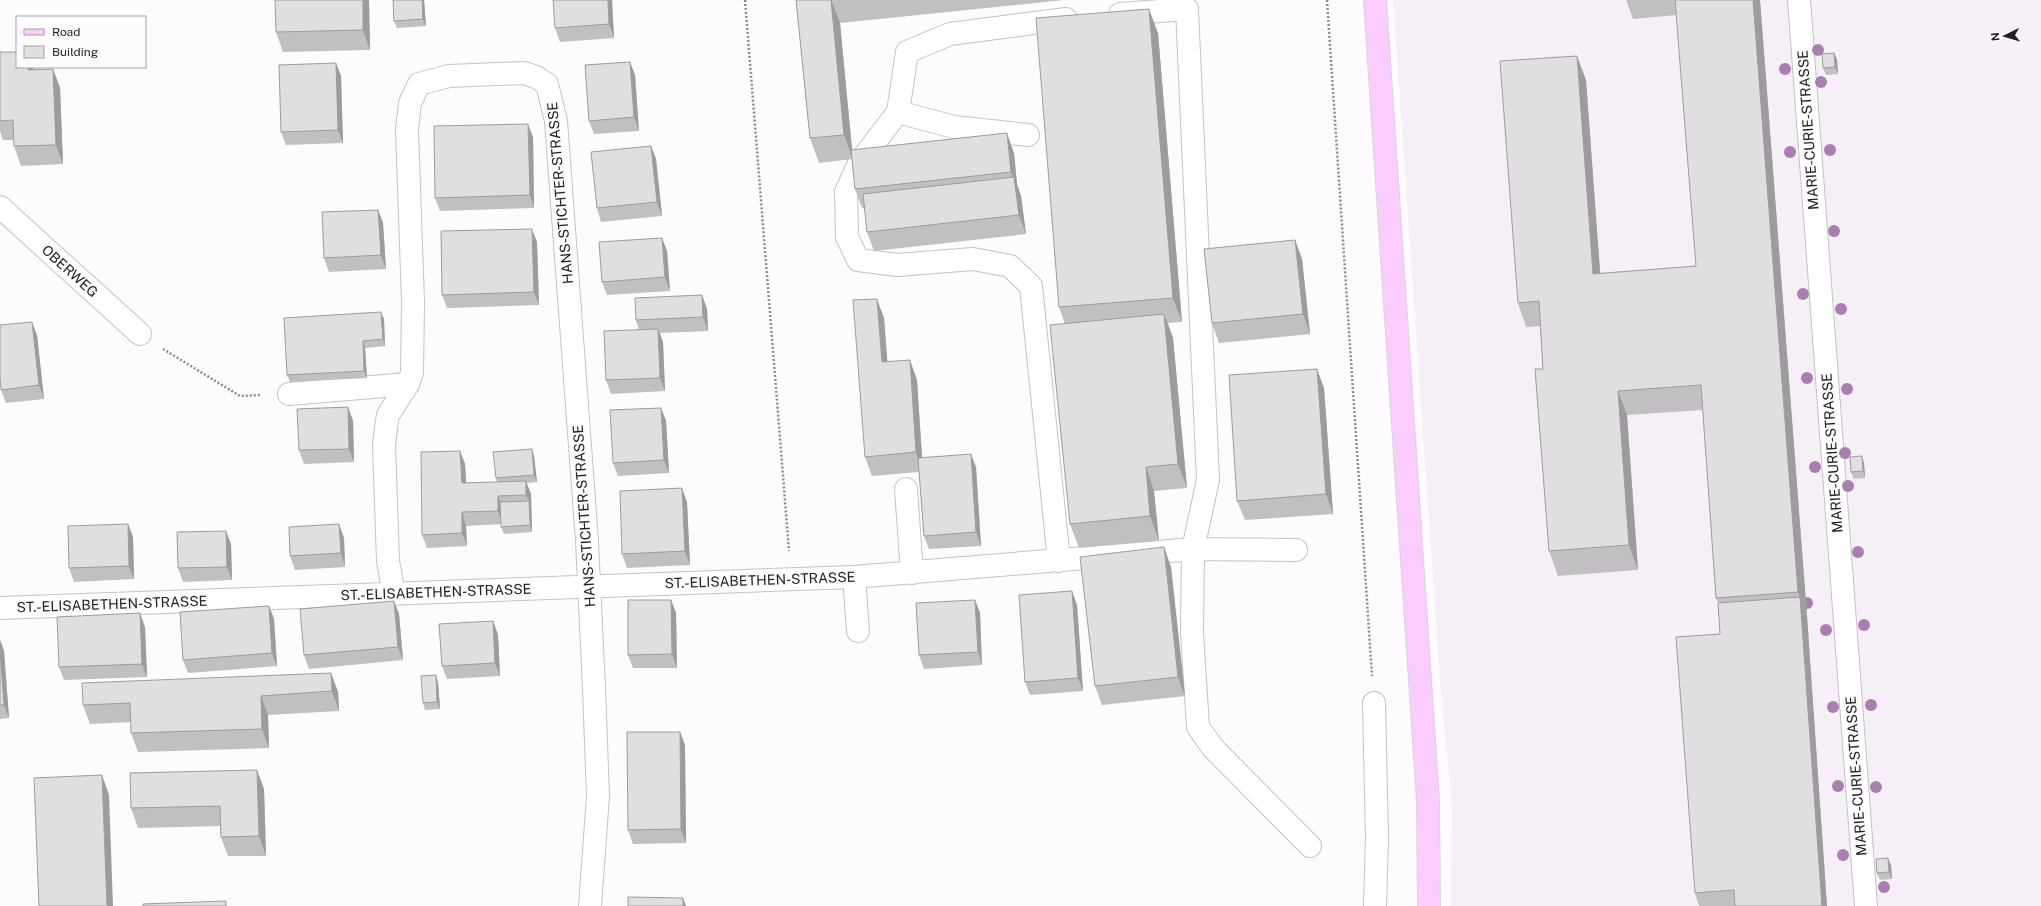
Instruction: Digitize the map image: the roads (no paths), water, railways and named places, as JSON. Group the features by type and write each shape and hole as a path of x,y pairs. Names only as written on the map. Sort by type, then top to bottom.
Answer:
{"main road":[{"path":"1375,0 1428,801 1429,906"}],"street":[{"name":"MARIE-CURIE-STRASSE","path":"1799,0 1866,906"},
{"path":"1059,561 1031,286 1010,266 973,259 897,265 858,260 847,237 846,192 858,163 898,112 906,52 950,34 1042,21 1187,9 1208,480 1193,549 1192,633 1198,727 1213,748 1310,846"},
{"name":"HANS-STICHTER-STRASSE","path":"394,594 388,561 384,445 388,415 408,384 412,373 407,130 410,103 418,84 449,76 524,73 536,77 547,84 556,121 586,525 598,796 590,906"},
{"path":"898,112 954,127 1028,135"},
{"name":"OBERWEG","path":"0,207 140,334"},
{"path":"290,394 408,384"},
{"path":"906,489 912,573"},
{"name":"ST.-ELISABETHEN-STRASSE","path":"0,608 863,576 1193,549 1296,550"},
{"path":"858,631 863,576"},
{"path":"1374,703 1377,838 1375,906"}]}
